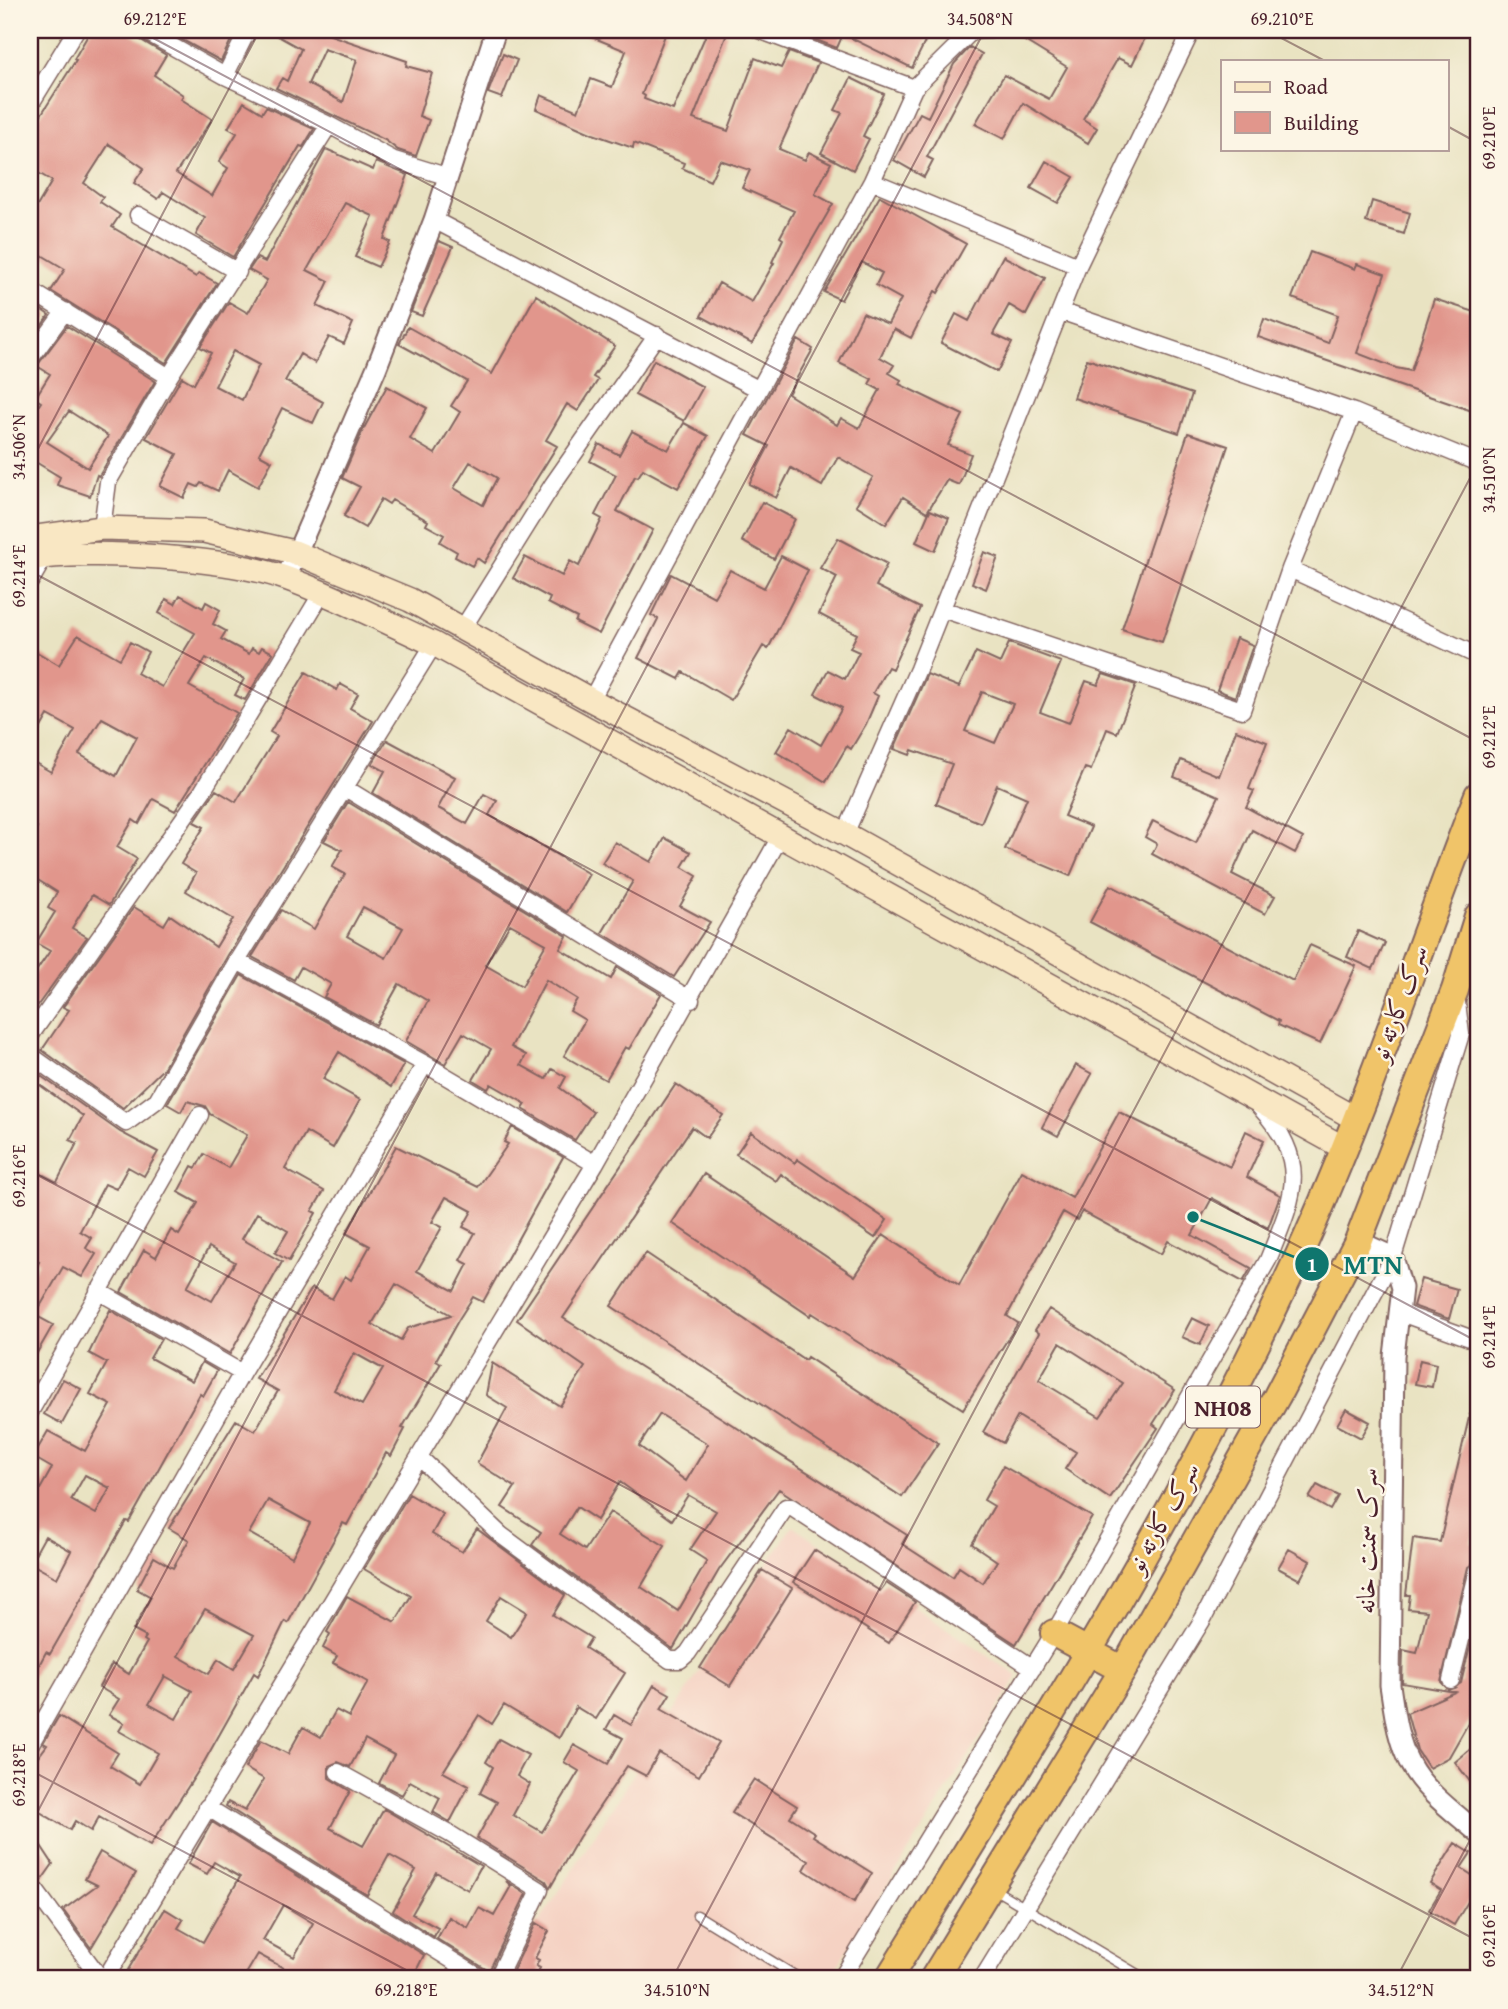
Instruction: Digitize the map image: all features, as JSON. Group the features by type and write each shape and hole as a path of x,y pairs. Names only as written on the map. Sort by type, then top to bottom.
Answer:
{"highway":[{"name":"سرک کارته نو","path":"888,1979 1087,1651 1235,1387 1299,1253 1356,1119 1478,795"},
{"name":"سرک کارته نو","path":"933,1979 1123,1670 1224,1490 1358,1241 1455,990 1478,916"},
{"path":"1189,1470 1224,1490"},
{"path":"1055,1633 1123,1670"}],"main road":[{"path":"30,538 102,528 204,531 295,552 410,600 591,700 845,834 1265,1071 1356,1119"},
{"path":"37,558 95,554 211,563 286,578 323,593 435,644 1344,1148"},
{"path":"1251,1097 1265,1071"}],"street":[{"path":"30,105 76,30"},
{"path":"143,30 225,76 330,125 394,160 449,177"},
{"path":"225,76 248,30"},
{"path":"286,578 376,369 434,220 496,30"},
{"path":"759,30 914,88"},
{"path":"591,700 872,181 914,88 972,31 990,30"},
{"path":"845,834 942,609 1078,266 1192,30"},
{"path":"102,528 108,482 169,377 330,125"},
{"path":"872,181 1078,266"},
{"path":"138,215 238,272"},
{"path":"434,220 758,389"},
{"path":"30,290 169,377"},
{"path":"30,359 65,311"},
{"path":"1060,311 1354,412 1478,463"},
{"path":"463,628 553,484 657,335"},
{"path":"942,609 1242,710 1290,569 1354,412"},
{"path":"30,582 37,558"},
{"path":"1290,569 1478,656"},
{"path":"30,1036 202,792 323,593"},
{"path":"30,1055 126,1123 157,1100 237,961 347,789 435,644"},
{"path":"347,789 691,1000"},
{"path":"30,1883 103,1979 420,1458 595,1164 691,1000 780,837"},
{"path":"237,961 425,1064 595,1164"},
{"path":"982,1979 1203,1619 1393,1257 1461,1034 1455,990"},
{"path":"30,1745 242,1373 425,1064"},
{"path":"841,1979 1055,1633 1268,1260 1292,1202 1294,1164 1279,1128 1251,1097"},
{"path":"30,1412 200,1115"},
{"path":"1358,1241 1393,1257"},
{"name":"سرک سمنت خانه","path":"1393,1257 1402,1288 1394,1356 1390,1685 1397,1727 1410,1765 1441,1801 1478,1833"},
{"path":"98,1291 242,1373"},
{"path":"1401,1313 1478,1341"},
{"path":"420,1458 501,1535 670,1661 680,1660 688,1654 786,1507 791,1507 1033,1668"},
{"path":"1451,1680 1478,1570"},
{"path":"338,1772 450,1834 540,1890 497,1979"},
{"path":"207,1807 482,1979"}],"lane":[{"path":"991,1887 1146,1979"},
{"path":"697,1915 801,1979"},
{"path":"776,1979 784,1969"}],"shaded area":[{"path":"792,1526 1018,1676 829,1979 503,1979"}],"building":[{"path":"91,30 124,30 166,55 154,75 183,95 181,99 212,119 176,173 212,196 228,168 219,162 237,133 228,128 244,102 262,113 266,107 314,129 303,147 300,146 233,257 196,235 205,218 163,192 158,199 134,183 144,168 109,144 84,183 103,197 100,202 120,215 112,227 196,277 199,273 217,283 166,363 51,291 65,269 30,248 30,218 52,181 30,168 30,132 76,60 74,59"},
{"path":"164,30 222,30 233,36 221,61"},
{"path":"267,30 332,30 330,35 407,61 406,66 432,73 419,116 429,120 416,156 398,150 385,140 276,88 282,78 287,81 301,49","holes":["324,49 357,60 343,102 308,84"]},
{"path":"575,30 667,30 642,94 644,99 673,110 708,30 727,34 693,119 728,131 755,58 781,68 789,52 818,63 779,149 805,160 809,152 831,163 815,194 833,204 752,344 701,316 719,283 752,302 774,263 772,262 783,239 780,237 794,211 742,188 750,170 720,160 710,181 682,168 684,163 634,143 633,148 593,134 536,109 541,95 578,111 591,79 612,87 626,51"},
{"path":"800,30 931,30 912,68 843,34 837,48 798,33"},
{"path":"1007,30 1056,30 1071,39 1076,30 1149,30 1132,65 1118,58 1083,119 1097,128 1088,143 1023,103 1004,139 975,124 1004,75 1049,99 1067,67"},
{"path":"970,47 982,54 927,157 933,160 924,177 894,160 920,113 928,117 954,64"},
{"path":"503,54 517,60 502,98 488,93"},
{"path":"851,78 884,94 863,136 869,139 853,170 821,153 842,113 835,110"},
{"path":"326,149 373,170 376,162 408,175 384,239 390,242 378,267 355,257 373,216 345,203 307,270 329,281 317,306 353,323 344,344 329,337 315,363 300,354 285,381 323,402 313,423 282,408 259,454 272,461 258,487 228,470 218,491 201,483 198,487 191,484 184,498 160,486 177,454 146,438 182,377 194,384 211,353 200,347 229,302 248,313 267,280 249,270 257,258 265,262","holes":["233,351 259,365 242,400 215,386"]},
{"path":"1046,161 1074,177 1058,203 1031,188"},
{"path":"880,196 966,244 938,293 935,291 911,338 894,329 880,357 894,365 889,373 901,380 899,384 963,415 948,445 971,454 959,485 947,480 927,512 903,497 886,524 856,505 873,477 838,457 822,486 791,468 776,498 749,484 769,446 747,435 798,340 813,349 788,394 837,425 841,418 859,428 880,390 869,384 872,379 839,363 863,313 888,324 901,299 876,285 882,273 862,262 841,300 824,292"},
{"path":"1372,201 1410,213 1404,234 1366,222"},
{"path":"439,241 453,247 422,316 411,312"},
{"path":"1310,252 1355,269 1357,264 1385,274 1357,353 1396,368 1411,371 1434,299 1478,313 1478,413 1258,337 1264,319 1328,343 1338,315 1292,298"},
{"path":"1003,256 1045,278 1026,315 1009,305 993,334 1012,343 997,372 941,343 956,314 969,321"},
{"path":"536,295 615,346 593,377 598,380 578,411 567,404 546,440 557,446 484,563 477,558 472,566 455,557 457,552 440,542 444,535 426,525 428,521 392,500 389,504 381,499 365,528 344,516 360,487 342,478 363,430 387,386 427,408 410,439 435,454 460,412 451,406 467,381 399,344 408,327 492,374","holes":["470,462 497,478 483,505 454,488"]},
{"path":"30,302 49,315 30,342"},
{"path":"67,326 155,381 99,476 97,475 90,496 57,485 60,477 34,461 30,467 30,419 41,402 35,398 50,374 37,366","holes":["69,411 108,436 88,468 47,442"]},
{"path":"1087,359 1192,394 1179,433 1074,398"},
{"path":"654,360 703,387 684,421 635,395"},
{"path":"684,423 708,436 678,488 643,469 638,477 635,476 617,511 653,530 599,634 575,622 577,618 548,603 550,598 513,578 525,557 562,576 570,561 579,566 602,519 595,515 616,475 590,461 599,444 619,455 632,431 668,450"},
{"path":"1188,433 1228,446 1162,642 1122,629"},
{"path":"762,502 795,519 774,559 742,541"},
{"path":"930,510 949,518 935,551 916,542"},
{"path":"838,538 887,564 876,586 920,608 892,669 888,667 873,693 878,696 866,724 851,749 847,746 826,782 776,752 791,727 821,745 842,708 815,694 828,670 845,679 859,652 850,648 857,634 819,614 837,577 820,568"},
{"path":"984,552 998,557 986,589 972,583"},
{"path":"781,556 808,570 768,649 763,646 731,700 683,672 679,679 638,658 658,619 651,615 671,574 714,597 730,570 764,588"},
{"path":"180,595 203,608 206,602 220,610 213,624 226,631 221,639 249,654 252,648 259,652 262,647 273,653 245,700 235,695 244,679 206,658 189,686 237,713 175,811 153,799 139,824 133,820 117,847 137,859 109,905 92,895 72,928 87,937 30,1016 30,980 50,951 36,943 55,912 48,908 57,892 30,875 30,839 37,827 30,823 30,760 51,772 75,730 48,715 30,747 30,648 59,665 78,635 120,659 130,642 148,652 137,673 162,687 195,633 159,613 166,599 175,604","holes":["102,718 137,737 116,776 79,754"]},
{"path":"1236,638 1253,645 1235,697 1217,690"},
{"path":"1009,643 1061,662 1040,712 1069,723 1086,681 1098,685 1103,674 1136,685 1117,733 1107,729 1091,770 1085,768 1064,816 1091,827 1070,876 1005,849 1027,798 997,785 981,823 936,804 952,764 912,750 910,755 894,749 927,674 959,687 976,652 1000,663","holes":["982,692 1013,704 995,743 965,731"]},
{"path":"306,672 337,690 340,684 358,694 350,708 373,721 228,955 163,1069 123,1108 42,1050 69,1010 63,1007 134,907 164,925 170,915 216,947 233,919 186,891 196,873 181,864 204,827 194,822 216,790 236,802 277,736 270,732"},
{"path":"1236,730 1267,742 1249,789 1254,791 1246,807 1303,838 1295,853 1252,830 1232,874 1275,896 1265,914 1152,854 1157,844 1145,837 1153,821 1196,843 1219,796 1174,777 1181,760 1219,776"},
{"path":"387,740 455,777 438,808 467,824 484,794 497,801 489,815 589,874 567,912 373,793 385,771 372,764"},
{"path":"348,802 567,936 560,949 611,979 617,967 661,994 629,1049 625,1047 606,1080 564,1056 585,1020 570,1011 577,999 546,980 511,1047 526,1055 521,1065 546,1079 552,1069 566,1077 560,1088 593,1112 575,1140 523,1109 526,1104 491,1084 488,1089 473,1080 491,1049 463,1033 445,1064 406,1041 428,1001 399,984 376,1025 324,997 331,984 301,967 294,980 252,957 281,910 314,929 345,874 332,867 342,850 324,841","holes":["363,907 403,928 386,958 347,936","510,924 546,944 522,986 485,965"]},
{"path":"665,838 691,852 682,867 697,876 680,906 710,922 674,977 602,933 633,881 602,863 615,842 651,862"},
{"path":"1110,885 1293,981 1310,945 1356,966 1320,1044 1278,1025 1279,1021 1090,922"},
{"path":"1358,931 1385,943 1373,969 1347,957"},
{"path":"241,975 404,1064 391,1087 339,1052 323,1079 360,1100 333,1148 306,1132 285,1169 324,1191 312,1211 316,1213 289,1261 275,1253 288,1231 257,1213 242,1239 282,1262 230,1354 121,1292 144,1250 156,1257 171,1230 179,1235 198,1203 178,1192 192,1166 196,1168 204,1154 228,1168 247,1135 210,1114 205,1106 187,1101 181,1112 167,1104","holes":["209,1247 235,1262 212,1301 187,1287"]},
{"path":"1076,1065 1092,1074 1058,1136 1042,1127"},
{"path":"38,1074 120,1132 158,1152 144,1176 128,1167 116,1189 105,1184 80,1231 92,1238 86,1248 96,1254 82,1277 63,1267 35,1315 53,1325 30,1365 30,1276 39,1262 30,1258 30,1168 57,1182 77,1143 70,1140 83,1116 33,1080"},
{"path":"676,1084 723,1115 707,1138 692,1127 563,1318 907,1535 902,1544 953,1577 959,1567 983,1583 997,1561 972,1544 994,1506 984,1500 1003,1466 1092,1517 1016,1644 779,1489 719,1570 673,1649 532,1545 541,1532 502,1507 515,1487 477,1463 507,1408 486,1395 492,1363 560,1406 585,1367 517,1320","holes":["660,1414 708,1444 686,1481 639,1446","620,1482 672,1520 688,1495 716,1511 690,1550 707,1561 678,1611 641,1587 665,1546 610,1512 585,1550 560,1534 577,1507 597,1520"]},
{"path":"1119,1112 1230,1167 1246,1131 1264,1140 1247,1177 1280,1195 1268,1228 1212,1198 1192,1235 1251,1268 1243,1282 1168,1241 1161,1254 1082,1211 1077,1220 1063,1212 1007,1316 1018,1323 963,1409 812,1313 810,1316 672,1223 704,1174 855,1276 883,1235 959,1285 1022,1171 1072,1198"},
{"path":"512,1127 563,1157 483,1302 473,1297 459,1319 436,1360 441,1363 402,1428 405,1429 391,1456 386,1453 347,1525 343,1523 288,1623 285,1621 258,1676 254,1673 204,1762 150,1846 99,1817 91,1831 75,1821 70,1830 30,1806 30,1768 47,1745 43,1743 59,1716 118,1753 110,1766 140,1784 158,1753 119,1731 124,1723 109,1715 119,1699 99,1687 112,1664 129,1674 147,1642 144,1640 146,1637 133,1630 151,1597 137,1589 154,1557 173,1568 189,1540 169,1528 236,1420 255,1431 278,1391 256,1379 312,1288 332,1299 345,1276 351,1280 370,1246 346,1233 396,1146 478,1187 508,1144 504,1142","holes":["446,1197 472,1211 463,1227 475,1233 460,1260 468,1264 454,1291 417,1271 442,1227 432,1222","396,1284 451,1315 408,1328 401,1340 372,1324","354,1353 383,1369 362,1405 334,1390","268,1500 310,1523 292,1557 249,1533","205,1609 254,1635 234,1669 218,1659 209,1674 178,1656","165,1676 192,1691 176,1719 149,1704"]},
{"path":"751,1132 795,1163 797,1159 887,1220 875,1238 781,1174 776,1181 736,1154"},
{"path":"646,1253 805,1360 807,1357 938,1443 902,1497 611,1306"},
{"path":"1421,1279 1457,1289 1449,1319 1413,1306"},
{"path":"1049,1309 1175,1390 1153,1424 1158,1428 1110,1499 1065,1469 1076,1452 1018,1416 1003,1443 983,1432 1039,1333 1035,1330","holes":["1060,1343 1123,1383 1100,1417 1039,1380"]},
{"path":"110,1310 161,1339 150,1358 192,1381 202,1362 217,1371 203,1396 200,1394 129,1522 126,1521 50,1654 46,1652 30,1682 30,1563 30,1507 52,1468 33,1457 48,1431 85,1451 111,1405 90,1394 107,1363 89,1353","holes":["85,1475 110,1488 96,1514 71,1500","45,1536 71,1551 57,1578 30,1563"]},
{"path":"1192,1318 1209,1326 1200,1345 1182,1337"},
{"path":"1420,1360 1436,1364 1432,1387 1415,1384"},
{"path":"63,1379 81,1389 62,1424 44,1414"},
{"path":"1346,1409 1370,1422 1361,1438 1337,1425"},
{"path":"1470,1413 1478,1413 1478,1514 1471,1543 1478,1543 1478,1560 1468,1567 1441,1682 1449,1690 1461,1683 1478,1613 1478,1706 1449,1757 1429,1768 1417,1750 1407,1713 1455,1692 1402,1683 1403,1650 1417,1653 1427,1611 1408,1609 1410,1595 1406,1595 1413,1538 1440,1542"},
{"path":"1317,1485 1338,1496 1330,1510 1309,1498"},
{"path":"409,1494 443,1514 432,1534 462,1552 477,1529 565,1595 553,1615 591,1638 585,1648 625,1673 596,1719 576,1707 559,1738 504,1705 492,1724 479,1715 443,1772 469,1786 450,1822 433,1812 440,1798 410,1781 402,1795 379,1783 394,1755 365,1739 350,1767 338,1762 329,1766 329,1778 350,1791 330,1828 363,1846 384,1809 481,1866 468,1890 436,1872 412,1914 438,1928 434,1937 393,1911 416,1870 389,1855 367,1895 226,1806 228,1802 245,1811 264,1779 245,1768 261,1740 288,1754 303,1727 321,1737 336,1710 349,1717 368,1682 333,1663 337,1656 323,1648 330,1634 327,1632 347,1596 395,1622 411,1596 364,1569","holes":["501,1596 527,1612 511,1637 486,1621"]},
{"path":"1289,1549 1310,1561 1300,1580 1278,1568"},
{"path":"814,1550 880,1591 886,1583 915,1602 889,1643 793,1582"},
{"path":"762,1570 792,1588 730,1686 700,1668"},
{"path":"654,1685 670,1694 661,1709 719,1742 699,1776 659,1753 646,1776 627,1766 579,1837 550,1888 546,1881 477,1838 497,1802 480,1793 493,1767 486,1762 499,1739 528,1755 517,1776 530,1784 513,1815 542,1832 579,1771 564,1762 574,1745 608,1764 623,1738 606,1729 614,1715 631,1725"},
{"path":"1478,1743 1478,1792 1455,1762"},
{"path":"754,1779 797,1806 790,1817 815,1833 813,1836 872,1873 854,1902 804,1870 809,1861 732,1813"},
{"path":"212,1822 424,1955 412,1979 287,1979 291,1972 258,1954 243,1979 137,1979 126,1973 165,1909 183,1920 178,1928 203,1942 240,1877 214,1862 207,1874 188,1864","holes":["283,1905 313,1923 294,1957 263,1940"]},
{"path":"30,1829 53,1864 41,1881 30,1863"},
{"path":"1455,1843 1471,1853 1461,1868 1478,1879 1478,1885 1454,1925 1429,1910 1441,1890 1430,1883"},
{"path":"100,1852 136,1873 91,1948 63,1910 97,1885 85,1879"},
{"path":"506,1881 526,1894 489,1971 437,1939 449,1917 468,1928 479,1908 494,1916 511,1886"},
{"path":"536,1923 549,1931 535,1958 539,1960 536,1966 540,1968 535,1979 509,1979"}],"place":[{"name":"MTN","path":"1193,1217"}]}
